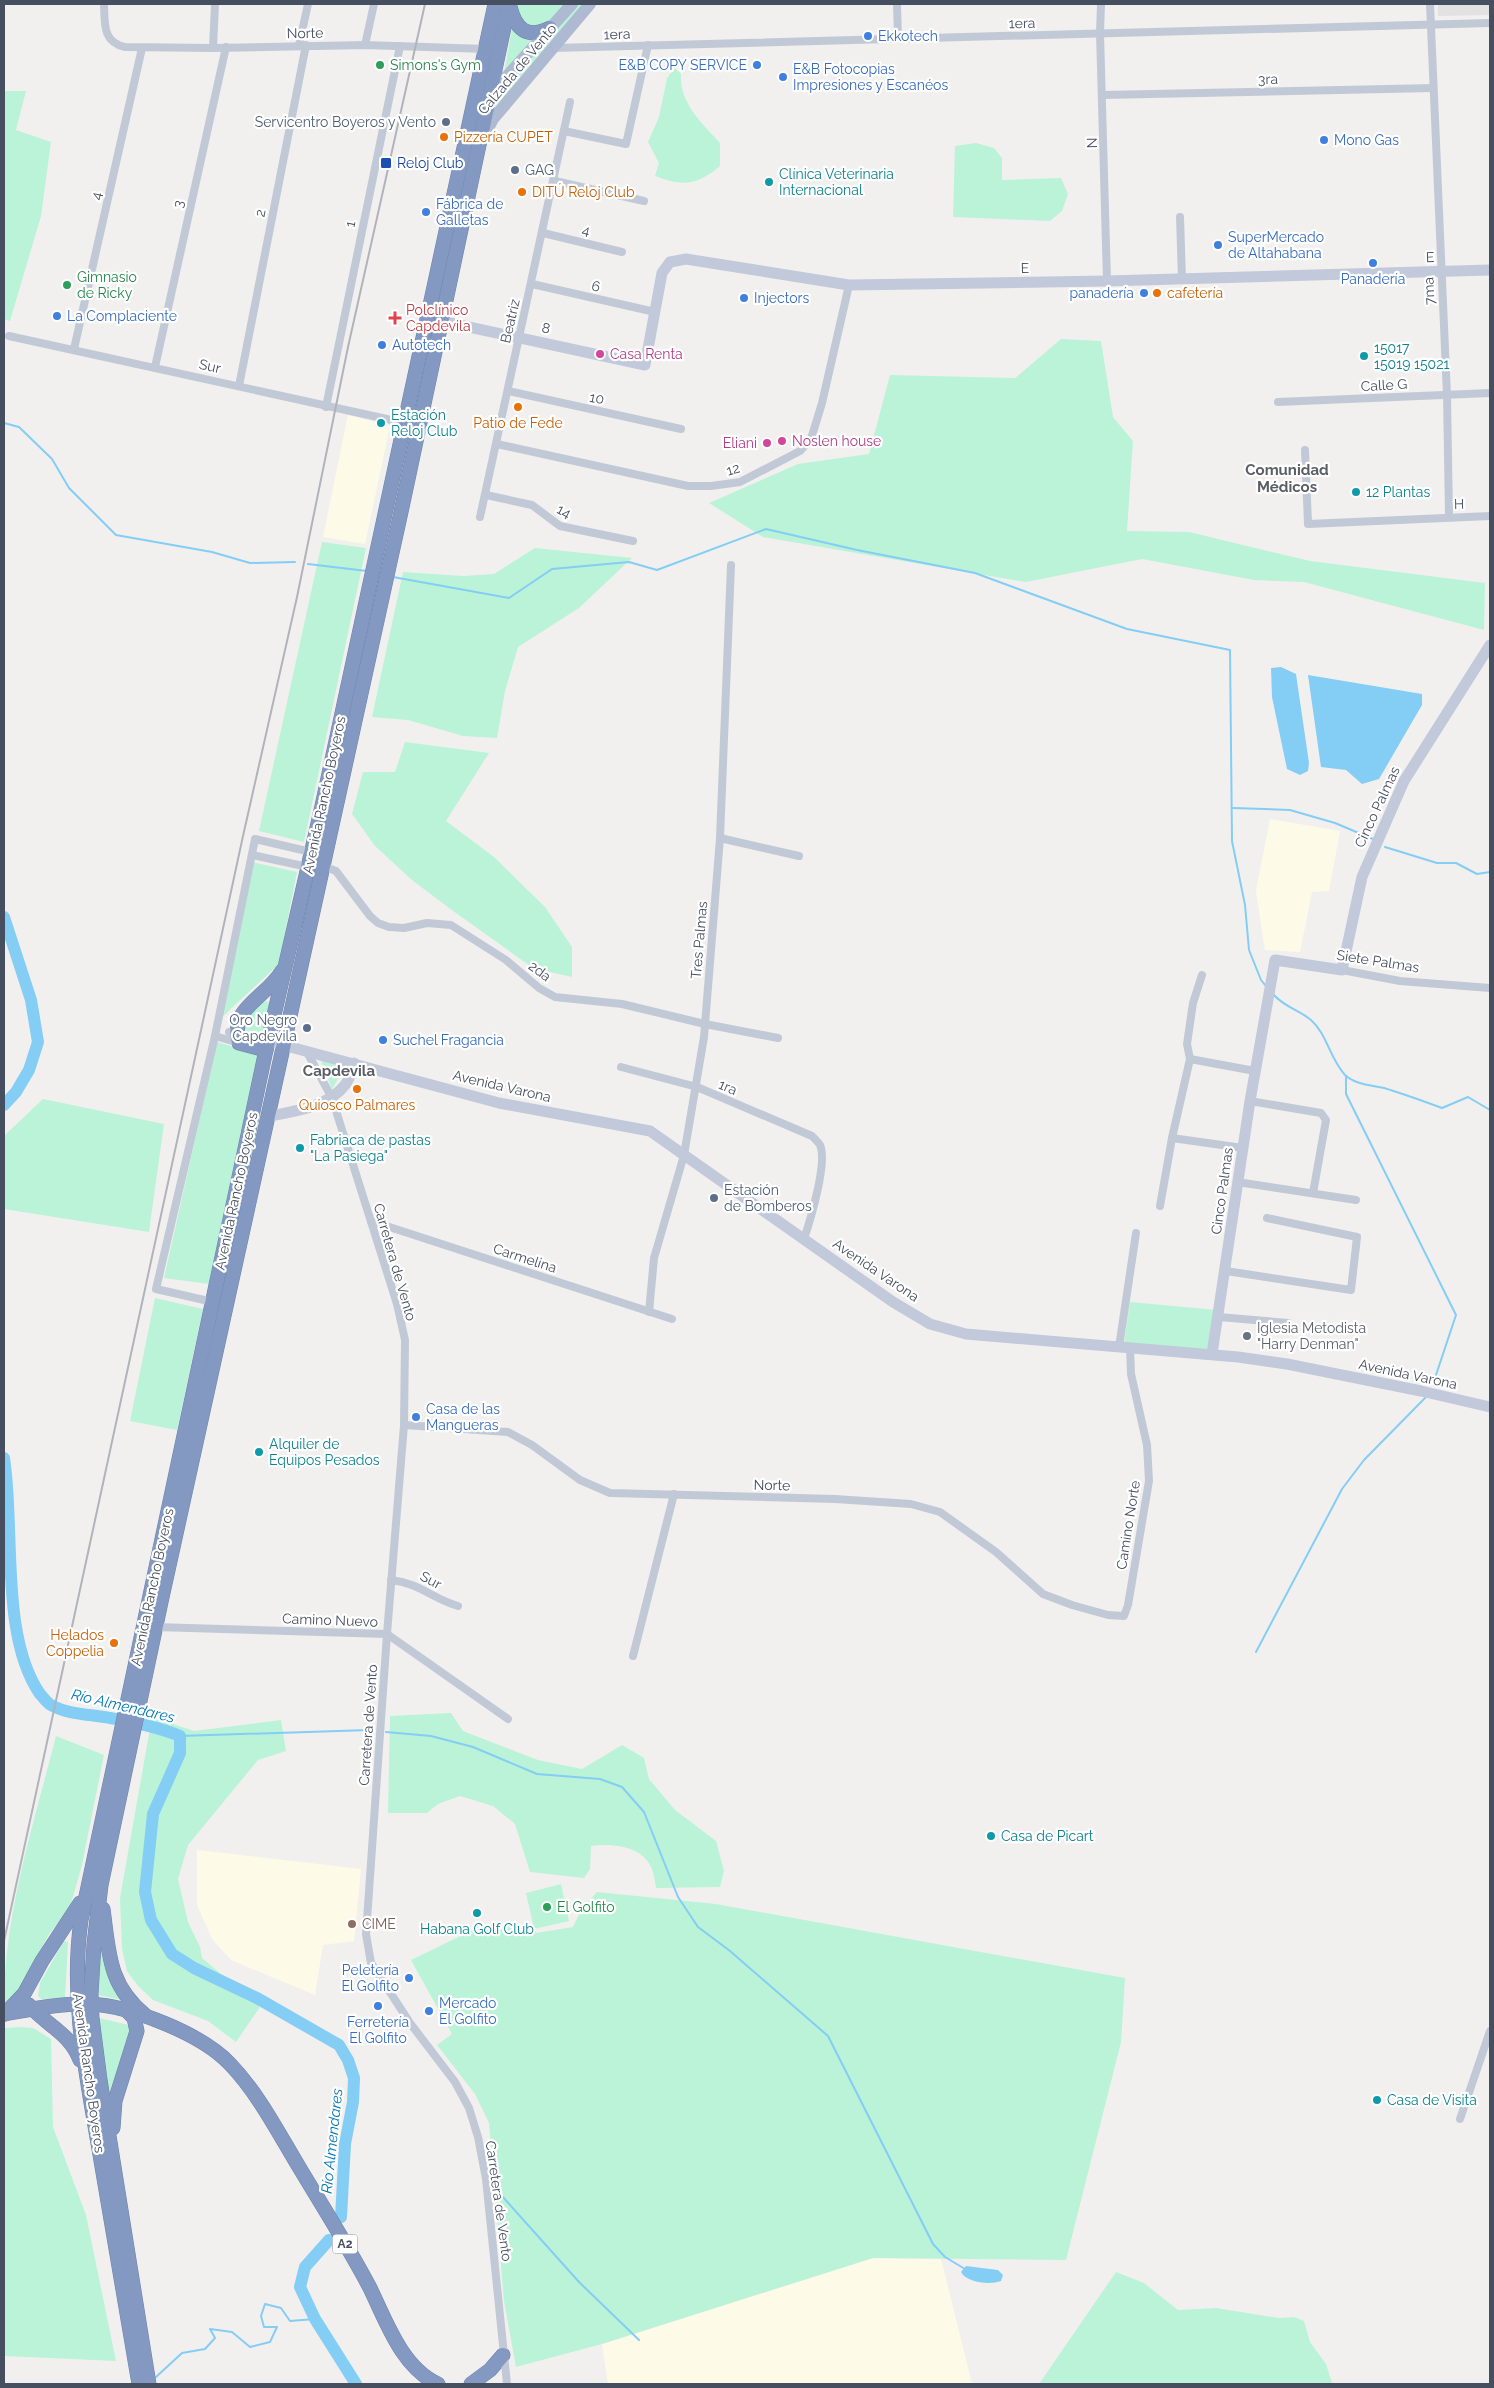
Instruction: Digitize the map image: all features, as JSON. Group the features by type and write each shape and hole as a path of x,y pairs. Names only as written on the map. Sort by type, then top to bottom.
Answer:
{"highway":[{"name":"Avenida Rancho Boyeros","path":"381,565 405,424 495,4"},
{"name":"Avenida Rancho Boyeros","path":"139,2384 88,2092 84,2004 94,1944 94,1884 138,1679 213,1302 267,1045 311,852 440,321 491,94 509,4"},
{"path":"509,4 514,22 520,29 536,32 550,28"},
{"path":"486,49 496,43 504,32"},
{"path":"471,118 491,94"},
{"name":"Avenida Rancho Boyeros","path":"138,1679 155,1626 216,1357 282,1046 323,866 376,586"},
{"path":"267,1045 235,1034 241,1016 275,981 286,964"},
{"path":"4,2014 19,2001 42,1961 94,1884"},
{"path":"94,1884 112,1970 122,1990 150,2018"},
{"path":"27,1988 26,1999 32,2010 63,2032 72,2044 77,2053 88,2092"},
{"name":"Avenida Rancho Boyeros","path":"84,2004 98,2071 149,2384"},
{"path":"4,2014 84,2004"},
{"name":"A2","path":"84,2004 126,2011 150,2018 187,2033 210,2047 240,2075 287,2148 357,2264 408,2359 422,2374 438,2384"},
{"path":"113,2161 115,2101 132,2048 137,2024 134,2018 126,2011"},
{"path":"132,2048 147,2030 167,2025"},
{"path":"472,2384 490,2370 503,2355"}],"main road":[{"name":"Calzada de Vento","path":"491,94 572,4"},
{"name":"Calzada de Vento","path":"476,159 493,119 590,4"}],"street":[{"name":"Norte","path":"104,4 105,33 113,43 125,47 213,48 365,45 486,49"},
{"path":"213,48 215,4"},
{"name":"2","path":"239,386 303,45 308,4"},
{"path":"365,45 374,4"},
{"path":"897,4 898,38"},
{"name":"N","path":"1101,4 1100,33 1107,281"},
{"name":"7ma","path":"1430,4 1447,395 1449,516"},
{"name":"1era","path":"554,48 1490,23"},
{"path":"564,131 626,144 648,45"},
{"name":"1","path":"326,407 400,46"},
{"name":"3","path":"155,366 226,47"},
{"name":"4","path":"74,349 142,48"},
{"name":"3ra","path":"1103,95 1434,88"},
{"name":"Beatriz","path":"480,517 555,181 570,102"},
{"path":"555,181 644,201"},
{"path":"1180,217 1182,279"},
{"name":"4","path":"543,233 622,252"},
{"name":"E","path":"645,365 662,273 670,262 686,259 849,285 1107,281 1490,270"},
{"name":"6","path":"532,284 655,312"},
{"name":"12","path":"497,444 688,486 711,486 740,482 800,451 811,439 822,403 849,285"},
{"name":"8","path":"440,321 645,365"},
{"name":"Sur","path":"9,336 155,366 405,424"},
{"name":"10","path":"508,391 681,429"},
{"name":"Calle G","path":"1278,402 1490,393"},
{"name":"H","path":"1305,450 1308,524 1449,516 1490,516"},
{"name":"14","path":"486,495 532,505 560,526 633,542"},
{"name":"Tres Palmas","path":"649,1312 654,1258 684,1155 697,1087 705,1024 720,838 731,565"},
{"name":"Cinco Palmas","path":"1342,970 1362,877 1404,781 1490,645"},
{"path":"720,838 799,856"},
{"path":"213,1302 156,1289 215,1036 256,839 311,852"},
{"path":"252,855 308,867"},
{"name":"2da","path":"323,866 336,871 370,916 378,923 390,927 404,928 427,923 451,925 506,960 538,988 555,997 622,1004 705,1024 778,1038"},
{"name":"Siete Palmas","path":"1273,973 1275,960 1400,981 1490,988"},
{"name":"Cinco Palmas","path":"1212,1354 1226,1271 1254,1071 1273,973"},
{"path":"1160,1206 1172,1138 1190,1059 1187,1044 1193,1003 1202,974"},
{"path":"215,1036 235,1034"},
{"path":"215,1036 235,1034"},
{"name":"Avenida Varona","path":"267,1045 282,1046 354,1063 499,1103 650,1131 893,1302 930,1324 966,1334 1212,1354 1287,1364 1490,1407"},
{"name":"Carretera de Vento","path":"307,1052 332,1098 397,1304 404,1340 404,1425 387,1634 366,1934 367,1950 376,1971 410,2023 455,2082 469,2108 478,2137 486,2179 507,2384"},
{"path":"1190,1059 1254,1071"},
{"path":"267,1117 307,1108 332,1098 347,1084 354,1063"},
{"name":"1ra","path":"620,1067 697,1087 812,1136 820,1145 822,1160 820,1181 804,1239"},
{"path":"1250,1101 1321,1113 1326,1120 1313,1193"},
{"path":"1172,1138 1243,1148"},
{"path":"1238,1182 1356,1200"},
{"path":"1226,1271 1351,1290 1357,1237 1268,1218"},
{"name":"Carmelina","path":"370,1221 672,1319"},
{"name":"Camino Norte","path":"1124,1616 1128,1605 1149,1481 1147,1445 1125,1347 1136,1233"},
{"path":"1219,1317 1288,1323"},
{"name":"Norte","path":"404,1425 508,1432 532,1445 580,1480 610,1493 835,1499 911,1504 940,1512 996,1552 1043,1594 1072,1605 1108,1615 1124,1616"},
{"path":"633,1656 674,1494"},
{"name":"Sur","path":"391,1580 409,1582 449,1604 458,1606"},
{"name":"Camino Nuevo","path":"155,1626 387,1634 508,1718"},
{"path":"1460,2119 1490,2031"}],"shaded area":[{"path":"1438,4 1490,4 1490,15 1438,16"},
{"path":"348,415 390,426 365,544 323,537"},
{"path":"1270,819 1340,831 1329,891 1312,892 1300,952 1265,950 1256,891"},
{"name":"CIME","path":"197,1850 361,1869 354,1941 323,1945 315,1995 231,1960 212,1939 197,1905"},
{"path":"873,2258 941,2259 972,2384 608,2384 602,2344"}],"green space":[{"path":"510,4 572,4 550,28 527,32"},
{"path":"578,4 588,4 498,106 496,105 494,101"},
{"path":"512,28 537,39 504,73"},
{"path":"675,68 681,74 684,94 693,112 720,143 720,166 704,177 682,183 655,176 659,163 648,142 659,117 667,78"},
{"path":"4,91 26,91 16,130 51,142 41,216 10,321 4,319"},
{"path":"976,143 994,148 1002,158 1002,180 1061,178 1068,194 1062,211 1050,221 953,217 955,146"},
{"path":"1061,339 1101,341 1113,417 1133,441 1127,531 1189,532 1310,561 1485,583 1484,630 1304,582 1254,580 1142,559 1026,582 763,537 709,503 798,464 869,454 890,375 1015,378"},
{"path":"322,542 366,548 304,842 259,831"},
{"path":"535,548 632,558 579,608 518,647 505,691 497,738 463,736 408,720 372,717 403,572 463,576 494,574"},
{"path":"405,742 489,753 446,821 494,857 545,907 572,947 572,977 533,968 449,908 412,880 375,846 352,814 363,772 395,772"},
{"path":"252,862 297,872 279,964 222,1017"},
{"path":"267,1001 270,1004 265,1033 260,1035 247,1032 244,1027 250,1014 255,1007"},
{"path":"217,1042 258,1054 209,1284 164,1278"},
{"path":"321,1061 346,1066 332,1089"},
{"path":"43,1099 164,1124 149,1232 4,1209 4,1136"},
{"path":"155,1298 203,1309 177,1430 130,1421"},
{"path":"1130,1302 1217,1310 1211,1345 1205,1350 1124,1344"},
{"path":"451,1713 463,1731 538,1760 582,1769 622,1745 644,1758 649,1779 675,1810 716,1841 724,1871 720,1887 656,1888 652,1869 642,1855 626,1848 608,1845 591,1846 590,1869 584,1878 530,1872 515,1824 493,1806 460,1796 438,1804 427,1813 388,1813 390,1716"},
{"path":"152,1717 194,1731 281,1720 286,1751 258,1760 188,1845 178,1879 188,1922 200,1947 202,1958 260,2007 236,2042 208,2021 153,2000 138,1986 127,1971 122,1949 120,1898"},
{"path":"56,1736 104,1755 82,1865 70,1907 48,1936 15,1997 4,2004 5,1970 15,1903 30,1835"},
{"name":"El Golfito","path":"561,1884 569,1921 534,1929 526,1893"},
{"path":"597,1892 716,1904 1125,1978 1121,2042 1066,2260 873,2258 602,2344 516,2367 504,2301 489,2123 475,2094 437,2045 452,2034 411,1960 477,1928 524,1924 536,1933 573,1927 581,1910"},
{"path":"102,1919 127,2001 98,1995"},
{"path":"64,1941 68,1942 65,1998 41,1999 38,1996 40,1983"},
{"path":"99,2018 133,2026 110,2094 107,2095"},
{"path":"4,2028 33,2028 51,2039 53,2127 86,2215 116,2361 4,2356"},
{"path":"1116,2272 1144,2283 1178,2310 1216,2308 1279,2318 1294,2317 1304,2321 1310,2342 1326,2364 1332,2383 1039,2384"}],"water":[{"path":"1281,667 1296,674 1309,763 1308,771 1300,775 1287,769 1272,697 1271,668"},
{"path":"1308,675 1422,694 1422,705 1379,779 1362,784 1346,770 1321,767"},
{"path":"966,2266 998,2270 1003,2275 1001,2281 985,2283 968,2279 961,2272"}],"waterway":[{"path":"4,423 19,427 52,459 69,488 116,535 212,552 250,563 295,562"},
{"path":"393,577 509,598 552,569 629,562 657,570 766,529 857,550 975,573 1127,629 1230,650 1232,841 1245,905 1249,950 1261,980 1265,985"},
{"path":"308,564 367,571"},
{"path":"1233,808 1290,810 1335,823 1373,839"},
{"path":"1385,847 1437,863 1456,863 1477,874 1490,872"},
{"name":"Río Almendares","path":"4,917 31,1000 38,1042 29,1070 16,1092 4,1105"},
{"path":"1273,994 1282,1002 1311,1020 1321,1032 1340,1069 1354,1081 1391,1090 1442,1108 1468,1097 1490,1110"},
{"path":"1346,1076 1346,1094 1456,1315 1433,1384"},
{"path":"1256,1652 1342,1489 1364,1460 1426,1397"},
{"name":"Río Almendares","path":"4,1458 14,1613 19,1643 27,1670 40,1694 50,1704 65,1711 137,1723 180,1736 180,1753 153,1814 145,1892 151,1920 172,1954 194,1968 257,1998 339,2045 348,2060 354,2078 353,2102 345,2144 341,2217"},
{"path":"180,1736 369,1730"},
{"path":"386,1732 431,1736 473,1747 537,1774 600,1779 622,1787 644,1812 678,1897 698,1927 730,1951 828,2036 933,2244 945,2257 965,2269"},
{"path":"494,2187 579,2282 639,2340"},
{"name":"Río Almendares","path":"329,2240 305,2267 300,2287 315,2319 356,2384"},
{"path":"156,2377 182,2353 205,2349 215,2338 210,2329 232,2332 250,2347 270,2342 277,2327 264,2327 261,2316 265,2304 281,2308 290,2321 315,2319"}],"railway":[{"path":"4,1941 243,836 297,597 348,347 425,4"}],"place":[{"name":"Ekkotech","path":"868,36"},
{"name":"Simons's Gym","path":"380,65"},
{"name":"E&B COPY SERVICE","path":"757,65"},
{"name":"E&B Fotocopias Impresiones y Escanéos","path":"783,77"},
{"name":"Servicentro Boyeros y Vento","path":"446,122"},
{"name":"Pizzería CUPET","path":"444,137"},
{"name":"Mono Gas","path":"1324,140"},
{"name":"Reloj Club","path":"386,163"},
{"name":"GAG","path":"515,170"},
{"name":"Clínica Veterinaria Internacional","path":"769,182"},
{"name":"DITÚ Reloj Club","path":"522,192"},
{"name":"Fábrica de Galletas","path":"426,212"},
{"name":"SuperMercado de Altahabana","path":"1218,245"},
{"name":"Panadería","path":"1373,263"},
{"name":"Gimnasio de Ricky","path":"67,285"},
{"name":"panadería","path":"1144,293"},
{"name":"cafetería","path":"1157,293"},
{"name":"Injectors","path":"744,298"},
{"name":"La Complaciente","path":"57,316"},
{"name":"Polclínico Capdevila","path":"395,318"},
{"name":"Autotech","path":"382,345"},
{"name":"Casa Renta","path":"600,354"},
{"name":"15017 15019 15021","path":"1364,356"},
{"name":"Patio de Fede","path":"518,407"},
{"name":"Estación Reloj Club","path":"381,423"},
{"name":"Noslen house","path":"782,441"},
{"name":"Eliani","path":"767,443"},
{"name":"12 Plantas","path":"1356,492"},
{"name":"Oro Negro Capdevila","path":"307,1028"},
{"name":"Suchel Fragancia","path":"383,1040"},
{"name":"Quiosco Palmares","path":"357,1089"},
{"name":"Fabriaca de pastas \"La Pasiega\"","path":"300,1148"},
{"name":"Estación de Bomberos","path":"714,1198"},
{"name":"Iglesia Metodista \"Harry Denman\"","path":"1247,1336"},
{"name":"Casa de las Mangueras","path":"416,1417"},
{"name":"Alquiler de Equipos Pesados","path":"259,1452"},
{"name":"Helados Coppelia","path":"114,1643"},
{"name":"Casa de Picart","path":"991,1836"},
{"name":"El Golfito","path":"547,1907"},
{"name":"Habana Golf Club","path":"477,1913"},
{"name":"CIME","path":"352,1924"},
{"name":"Peletería El Golfito","path":"409,1978"},
{"name":"Ferretería El Golfito","path":"378,2006"},
{"name":"Mercado El Golfito","path":"429,2011"},
{"name":"Casa de Visita","path":"1377,2100"}],"district":[{"name":"Comunidad Médicos","path":"1287,478"},
{"name":"Capdevila","path":"339,1071"}]}
